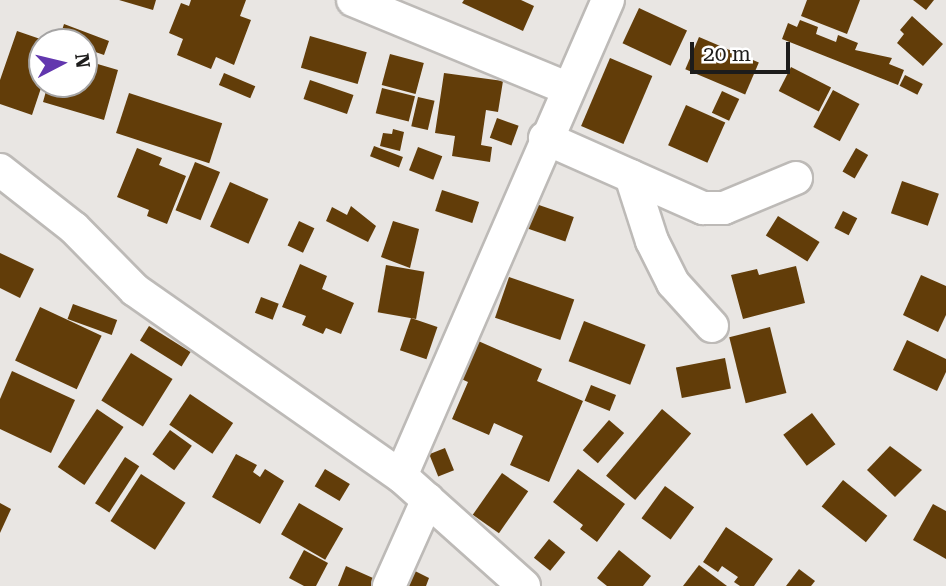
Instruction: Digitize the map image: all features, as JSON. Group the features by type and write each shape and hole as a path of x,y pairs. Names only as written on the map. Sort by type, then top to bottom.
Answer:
{"street":[{"path":"354,0 567,88"},
{"path":"401,476 545,138 608,0"},
{"path":"545,138 703,208 724,208 796,178"},
{"path":"0,170 74,228 135,290 175,322 248,367 401,476 524,586"},
{"path":"631,177 652,241 673,283 712,326"},
{"path":"389,586 428,499"}],"building":[{"path":"119,0 156,0 153,10"},
{"path":"191,0 246,0 240,16 251,20 234,65 216,57 211,69 177,55 183,39 169,33 181,3 189,6"},
{"path":"464,0 521,0 534,6 523,31 462,3"},
{"path":"807,0 860,0 847,34 801,16"},
{"path":"913,0 934,0 926,10"},
{"path":"639,8 687,30 671,66 623,43"},
{"path":"912,16 943,44 923,66 897,43 904,34 900,30"},
{"path":"800,20 818,27 816,34 836,42 838,35 858,43 855,50 892,58 889,64 904,70 898,85 782,39 788,23 797,27"},
{"path":"17,31 28,35 28,98 38,98 32,115 0,104 0,80"},
{"path":"310,36 367,52 358,84 301,68"},
{"path":"98,37 109,41 104,55 98,53"},
{"path":"699,37 759,62 745,95 685,69"},
{"path":"390,54 424,63 416,94 382,85"},
{"path":"610,58 652,76 623,144 581,126"},
{"path":"98,64 118,70 104,120 43,102 44,98 98,98"},
{"path":"791,67 831,87 819,111 779,91"},
{"path":"224,73 255,86 250,98 219,85"},
{"path":"444,73 503,81 498,112 486,110 481,145 492,147 490,162 452,156 455,136 435,133"},
{"path":"905,75 923,84 917,95 900,86"},
{"path":"310,80 353,95 347,114 303,99"},
{"path":"382,88 415,96 409,121 376,113"},
{"path":"833,90 859,104 840,141 813,127"},
{"path":"722,91 739,99 729,121 712,113"},
{"path":"129,93 222,123 209,163 116,133"},
{"path":"418,97 435,101 428,130 411,126"},
{"path":"686,105 725,122 707,163 668,145"},
{"path":"497,118 519,126 511,146 490,138"},
{"path":"393,129 404,132 400,151 380,146 383,133 392,134"},
{"path":"374,146 403,157 399,167 370,156"},
{"path":"418,147 442,156 433,180 409,170"},
{"path":"137,148 162,158 159,165 186,176 167,224 147,216 149,210 117,197"},
{"path":"856,148 868,155 855,178 842,171"},
{"path":"195,162 220,172 201,220 176,210"},
{"path":"902,181 939,194 928,226 891,213"},
{"path":"230,182 268,199 248,244 210,227"},
{"path":"442,190 479,202 472,223 435,211"},
{"path":"536,204 574,217 565,242 528,229"},
{"path":"351,206 376,226 368,242 326,221 332,207 347,215"},
{"path":"843,211 857,218 849,235 834,228"},
{"path":"778,216 820,242 807,261 766,236"},
{"path":"299,221 314,228 303,253 288,245"},
{"path":"393,221 419,229 410,268 381,257"},
{"path":"0,253 34,269 20,298 0,288"},
{"path":"300,264 327,276 322,289 354,303 341,334 326,328 323,334 302,325 306,316 282,307"},
{"path":"386,265 424,272 416,319 378,312"},
{"path":"796,266 805,303 743,319 731,275 757,269 759,275"},
{"path":"921,275 946,286 946,315 938,332 903,315"},
{"path":"509,277 574,299 560,340 495,318"},
{"path":"261,297 279,304 273,320 255,313"},
{"path":"73,304 117,320 112,335 68,319"},
{"path":"40,307 102,336 77,389 15,360"},
{"path":"411,318 437,327 426,359 400,350"},
{"path":"584,321 646,345 630,385 569,361"},
{"path":"149,326 191,352 182,366 140,340"},
{"path":"770,327 786,393 746,403 729,337"},
{"path":"476,340 542,369 537,381 583,401 549,482 510,465 523,436 494,423 489,435 452,419 468,382 459,378"},
{"path":"907,340 946,359 946,372 937,391 893,370"},
{"path":"131,353 173,379 143,426 101,400"},
{"path":"725,358 731,388 682,398 676,368"},
{"path":"12,371 75,400 51,453 0,429 0,399"},
{"path":"591,385 616,395 610,411 585,401"},
{"path":"190,394 233,423 212,454 169,425"},
{"path":"97,409 124,427 84,485 58,467"},
{"path":"662,409 691,433 635,500 606,476"},
{"path":"812,413 835,444 807,466 783,435"},
{"path":"609,420 624,433 598,463 583,450"},
{"path":"170,430 192,446 174,470 152,454"},
{"path":"890,446 922,470 895,497 867,470"},
{"path":"445,448 454,470 438,477 429,454"},
{"path":"236,454 257,465 253,472 260,477 265,469 284,481 260,524 212,497"},
{"path":"125,457 139,466 109,512 95,503"},
{"path":"325,469 350,484 340,501 315,486"},
{"path":"578,469 625,504 597,542 580,529 583,525 553,502"},
{"path":"502,473 528,491 499,533 473,515"},
{"path":"141,474 185,503 155,550 111,521"},
{"path":"843,480 887,516 866,542 822,506"},
{"path":"665,486 694,507 671,540 641,518"},
{"path":"0,503 11,509 0,533"},
{"path":"299,503 343,528 325,560 281,534"},
{"path":"933,504 946,511 946,559 913,540"},
{"path":"726,527 773,559 754,586 740,586 734,582 738,577 722,566 718,572 703,562"},
{"path":"549,539 565,552 550,571 534,558"},
{"path":"304,550 328,563 316,586 304,586 289,578"},
{"path":"619,550 651,576 643,586 607,586 597,578"},
{"path":"699,565 727,586 683,586"},
{"path":"346,566 382,582 380,586 338,586"},
{"path":"407,567 429,578 426,586 398,586"},
{"path":"799,569 815,581 811,586 786,586"}]}
